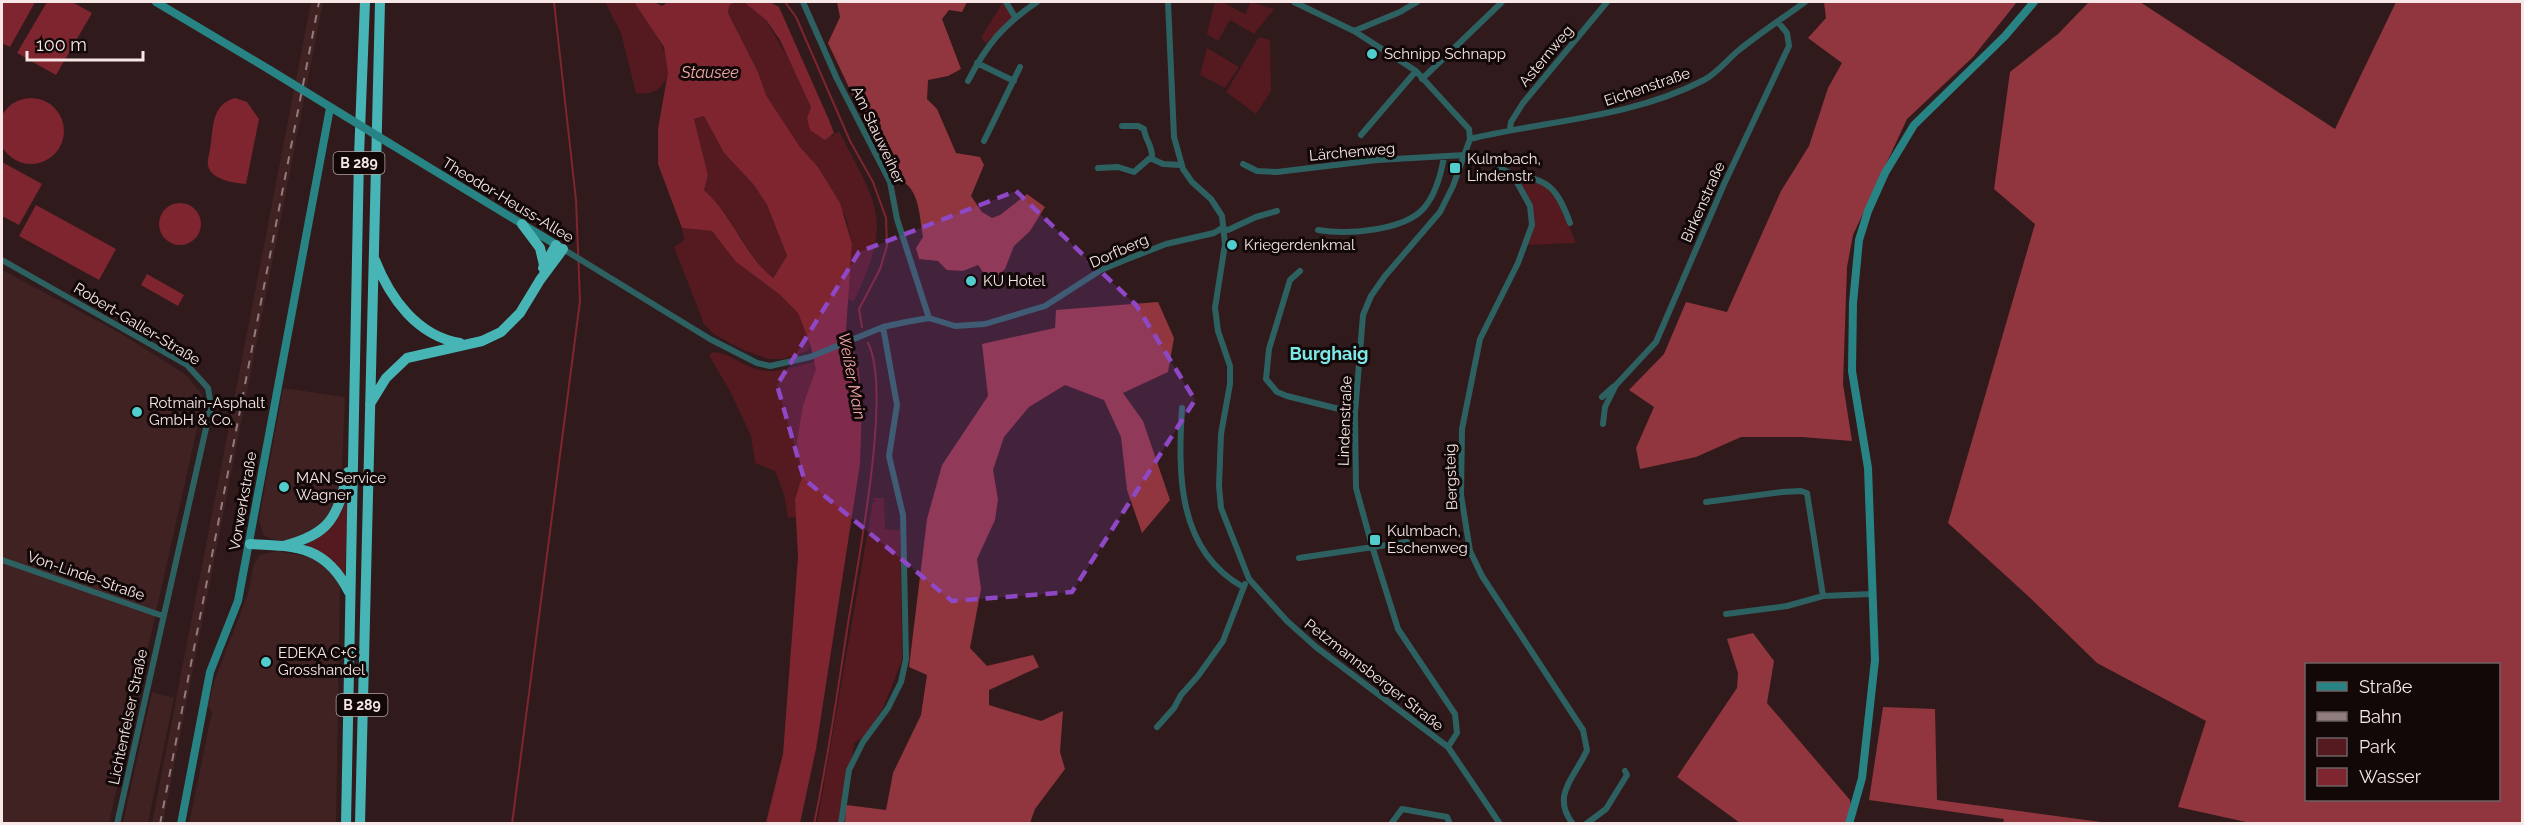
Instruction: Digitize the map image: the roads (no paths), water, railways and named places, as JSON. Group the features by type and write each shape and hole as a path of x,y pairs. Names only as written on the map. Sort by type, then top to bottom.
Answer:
{"highway":[{"name":"B 289","path":"346,824 365,2"},
{"name":"B 289","path":"360,824 368,407 380,2"},
{"path":"522,224 540,248 544,265"},
{"path":"540,280 544,265 560,247"},
{"path":"368,407 386,378 407,358 482,340 501,332 512,323 560,247"},
{"path":"372,253 386,287 410,317 444,339 464,344"},
{"path":"284,546 315,536 332,520 338,509 353,451"},
{"path":"249,544 284,546 328,561 340,574 350,593"}],"street":[{"name":"Theodor-Heuss-Allee","path":"156,2 710,339 757,363 775,366 810,357 855,338"},
{"name":"Am Stauweiher","path":"803,2 837,79 890,182 897,219 929,318"},
{"path":"1006,2 1015,17"},
{"path":"968,81 996,35 1015,17 1038,2"},
{"path":"1152,158 1163,164 1181,165 1174,137 1168,2"},
{"path":"1294,2 1354,31 1416,71 1467,124 1470,139"},
{"path":"1354,31 1418,2"},
{"path":"1422,79 1502,2"},
{"name":"Asternweg","path":"1510,129 1523,103 1607,2"},
{"name":"Eichenstraße","path":"1470,139 1510,129 1527,129 1624,111 1679,91 1707,79 1761,32 1805,2"},
{"path":"1849,824 1862,778 1873,695 1868,468 1852,371 1853,303 1858,240 1885,172 1914,125 2005,36 2034,2"},
{"name":"Birkenstraße","path":"1602,397 1656,342 1725,182 1789,46 1787,33 1778,22"},
{"path":"978,63 1014,81"},
{"path":"984,141 1020,67"},
{"path":"1361,135 1416,71"},
{"name":"Vorwerkstraße","path":"181,824 210,672 238,600 330,108"},
{"path":"1098,168 1118,167 1134,171 1152,158 1153,148 1145,137 1144,129 1138,126 1122,126"},
{"name":"Lindenstraße","path":"1448,747 1457,733 1455,714 1398,629 1372,546 1356,488 1355,413 1364,315 1367,305 1385,276 1440,212 1470,139"},
{"path":"1465,155 1483,158 1514,175 1538,178 1550,185 1564,206 1570,223"},
{"name":"Lärchenweg","path":"1243,164 1257,171 1277,172 1377,160 1465,155"},
{"path":"1318,230 1336,233 1378,228 1416,216 1431,198 1440,178 1444,157"},
{"name":"Petzmannsberger Straße","path":"1181,165 1192,182 1217,207 1222,216 1225,244 1215,308 1218,331 1230,366 1230,384 1221,434 1219,486 1221,508 1249,579 1287,621 1316,647 1448,747 1500,824"},
{"name":"Bergsteig","path":"1514,175 1530,206 1532,225 1518,263 1480,339 1462,429 1461,495 1470,550 1482,576 1583,730 1587,750 1565,786 1563,796 1563,806 1573,824"},
{"name":"Dorfberg","path":"855,338 883,327 929,318 955,326 985,324 1045,306 1109,267 1166,244 1214,233 1222,228 1228,230 1277,211"},
{"name":"Robert-Galler-Straße","path":"2,260 187,365 208,388 211,406 163,616"},
{"path":"1300,271 1290,280 1269,349 1266,379 1277,392 1287,396 1327,408 1355,413"},
{"path":"842,824 849,770 863,742 888,708 901,682 906,659 903,515 889,456 897,405 883,327"},
{"name":"Birkenstraße","path":"1603,424 1605,408 1616,385"},
{"path":"1182,408 1179,452 1184,505 1194,531 1212,563 1228,578 1243,586"},
{"path":"1706,502 1801,490 1807,493 1823,596"},
{"path":"1299,558 1407,542"},
{"name":"Von-Linde-Straße","path":"2,560 163,616"},
{"path":"1157,727 1174,708 1181,695 1223,641 1243,586 1249,579"},
{"path":"1726,614 1787,606 1823,596 1872,594"},
{"name":"Lichtenfelser Straße","path":"117,824 163,616"},
{"path":"1586,824 1606,809 1627,776 1624,771"},
{"path":"1391,824 1402,808 1447,818 1450,824"}],"water":[{"path":"2,2 35,2 10,47 2,43"},
{"path":"47,2 72,2 92,13 56,75 17,53"},
{"name":"Weißer Main","path":"634,2 654,2 662,6 668,2 734,2 729,6 728,13 758,72 766,95 800,147 818,167 840,203 852,244 846,330 858,362 862,404 860,464 816,749 800,823 766,823 783,754 798,557 795,499 802,477 797,441 803,405 816,369 810,344 798,313 779,294 736,262 712,231 682,228 658,164 658,129 668,72 664,47","holes":["704,116 724,153 754,185 767,205 787,256 773,278 754,258 723,211 704,190 708,175 694,119"]},
{"name":"Stausee","path":"744,2 770,2 779,7 834,133 825,140 810,130 807,118 811,107 780,40 766,20"},
{"path":"24,98 38,98 50,103 59,112 64,124 64,138 59,150 50,159 38,164 24,164 12,159 3,150 -1,141 -1,121 3,112 12,103"},
{"path":"235,98 247,102 259,119 246,184 218,178 209,169 208,163 217,112 227,101"},
{"path":"2,162 42,184 19,225 2,216"},
{"path":"180,203 195,209 201,224 195,239 180,245 165,239 159,224 165,209"},
{"path":"36,205 116,249 99,280 19,236"},
{"path":"147,274 184,295 178,306 141,285"}],"waterway":[{"path":"512,824 580,301 576,200 554,2"},
{"path":"785,2 796,17 850,141 873,182 886,218 887,246 880,269 859,309 862,327"},
{"name":"Weißer Main","path":"814,824 824,776 864,526 875,439 877,400 875,367 868,343"}],"railway":[{"path":"160,824 319,2"}],"place":[{"name":"Schnipp Schnapp","path":"1372,54"},
{"name":"Kulmbach, Lindenstr.","path":"1455,168"},
{"name":"Kriegerdenkmal","path":"1232,245"},
{"name":"KU Hotel","path":"971,281"},
{"name":"Rotmain-Asphalt GmbH & Co.","path":"137,412"},
{"name":"MAN Service Wagner","path":"284,487"},
{"name":"Kulmbach, Eschenweg","path":"1375,540"},
{"name":"EDEKA C+C Grosshandel","path":"266,662"}],"district":[{"name":"Burghaig","path":"1329,353"}]}
